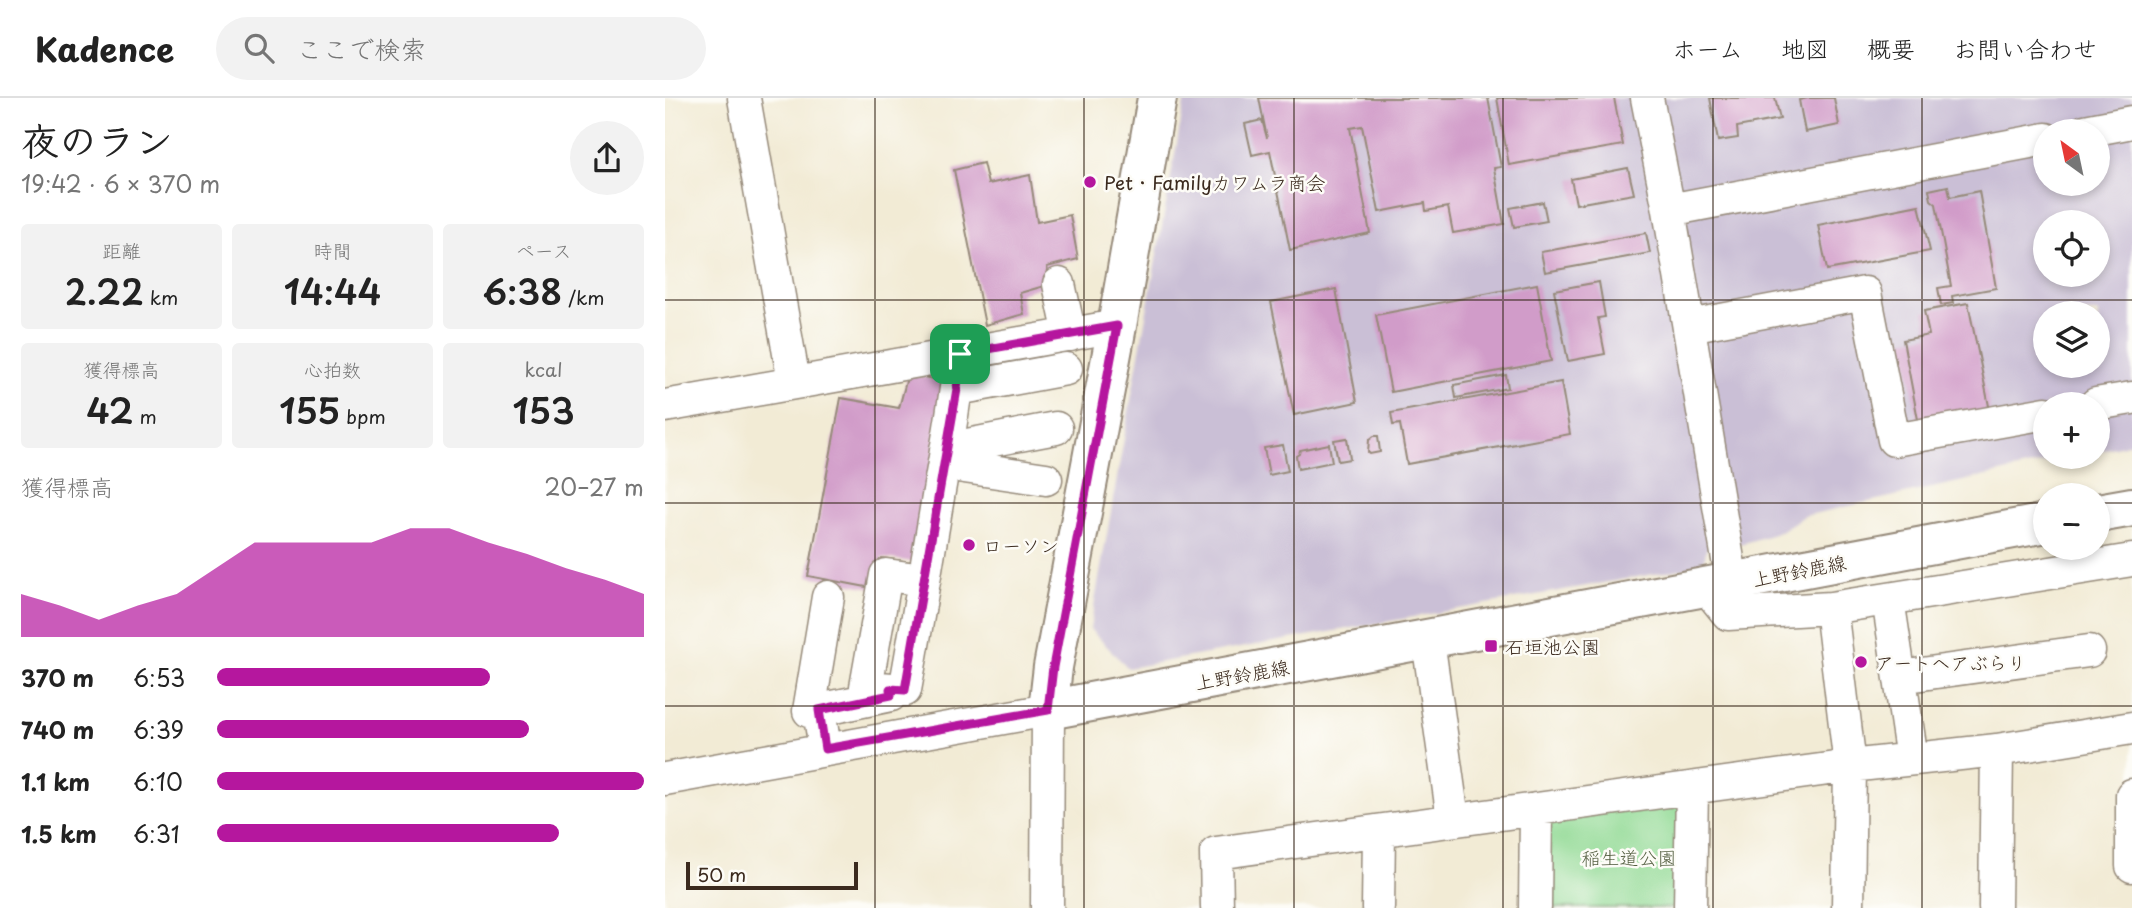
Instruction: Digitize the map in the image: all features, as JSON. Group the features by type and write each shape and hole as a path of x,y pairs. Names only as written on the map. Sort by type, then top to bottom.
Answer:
{"main road":[{"path":"1048,710 1053,667 1157,98"},
{"path":"2110,511 2132,507"},
{"name":"上野鈴鹿線","path":"1048,710 2033,525"}],"street":[{"path":"744,98 794,382"},
{"path":"1647,98 1689,326 1720,585 1728,614 1831,608 2132,560"},
{"path":"2111,126 2132,122"},
{"path":"1669,210 2033,141"},
{"path":"1059,284 1070,335"},
{"path":"1689,326 1865,293 1894,440 2033,415"},
{"path":"665,406 1117,326"},
{"path":"890,692 866,687 886,575 924,580 957,389 960,354"},
{"path":"957,389 1066,369"},
{"path":"2110,402 2132,398"},
{"path":"945,457 1056,428"},
{"path":"945,457 1046,479"},
{"path":"828,597 809,710 819,710 890,692"},
{"path":"1888,599 1912,759"},
{"path":"1831,608 1850,766 1848,908"},
{"path":"1428,640 1453,819"},
{"path":"1900,677 2089,651"},
{"path":"890,692 898,736"},
{"path":"819,710 825,749"},
{"path":"665,779 1048,710 1047,908"},
{"path":"1217,908 1216,853 1850,766 1997,750 2132,728"},
{"path":"1995,908 1997,750"},
{"path":"1690,908 1692,788"},
{"path":"2132,795 2132,866"},
{"path":"1535,908 1536,809"},
{"path":"1378,908 1379,831"}],"shaded area":[{"path":"1185,98 2132,98 2132,443 2110,448 2110,392 2033,392 2033,466 1804,516 1777,533 1744,543 1706,549 1704,565 1128,668 1090,629"}],"green space":[{"name":"稲生道公園","path":"1674,799 1682,809 1681,908 1544,908 1544,829 1558,815"}],"building":[{"path":"1259,98 1488,98 1501,167 1494,168 1504,224 1453,233 1448,207 1426,211 1425,203 1379,212 1362,126 1350,128 1370,233 1290,250 1270,151 1252,155 1245,124 1262,120 1267,138"},
{"path":"1497,98 1614,98 1623,145 1509,165"},
{"path":"1710,98 1775,98 1780,119 1737,127 1738,138 1718,141"},
{"path":"1834,98 1839,125 1805,132 1799,100"},
{"path":"983,163 988,184 1030,175 1037,222 1070,215 1078,259 1047,267 1051,284 1020,293 1024,314 985,325 954,170"},
{"path":"1628,168 1634,194 1576,204 1571,179"},
{"path":"1948,186 1950,197 1979,191 1996,288 1952,296 1953,303 1941,305 1938,288 1951,286 1936,204 1931,200 1929,190"},
{"path":"1543,202 1547,221 1514,227 1510,208"},
{"path":"1919,205 1930,251 1827,270 1818,225"},
{"path":"1646,233 1650,253 1545,272 1541,252"},
{"path":"1599,282 1605,317 1598,318 1605,354 1568,361 1554,290"},
{"path":"1537,284 1551,361 1391,392 1376,315"},
{"path":"1336,289 1357,402 1294,415 1271,302"},
{"path":"1968,303 1990,411 1919,425 1903,340 1929,335 1924,311"},
{"path":"908,374 949,382 919,563 882,558 877,589 808,576 841,398 899,408"},
{"path":"1506,375 1508,388 1456,398 1454,385"},
{"path":"1561,382 1570,434 1407,464 1400,424 1393,425 1391,413"},
{"path":"1378,436 1380,452 1370,454 1369,440"},
{"path":"1347,438 1350,459 1338,461 1334,440"},
{"path":"1329,444 1332,462 1298,469 1296,456 1300,450"},
{"path":"1283,445 1288,471 1269,475 1264,448"}],"place":[{"name":"Pet・Familyカワムラ商会","path":"1090,182"},
{"name":"ローソン","path":"969,545"},
{"name":"石垣池公園","path":"1491,646"},
{"name":"アートヘアぶらり","path":"1861,662"}],"route":[{"path":"1117,326 1053,667 1048,710 825,749 819,710 891,695 890,689 905,690 957,389 960,354 1117,326"}]}
